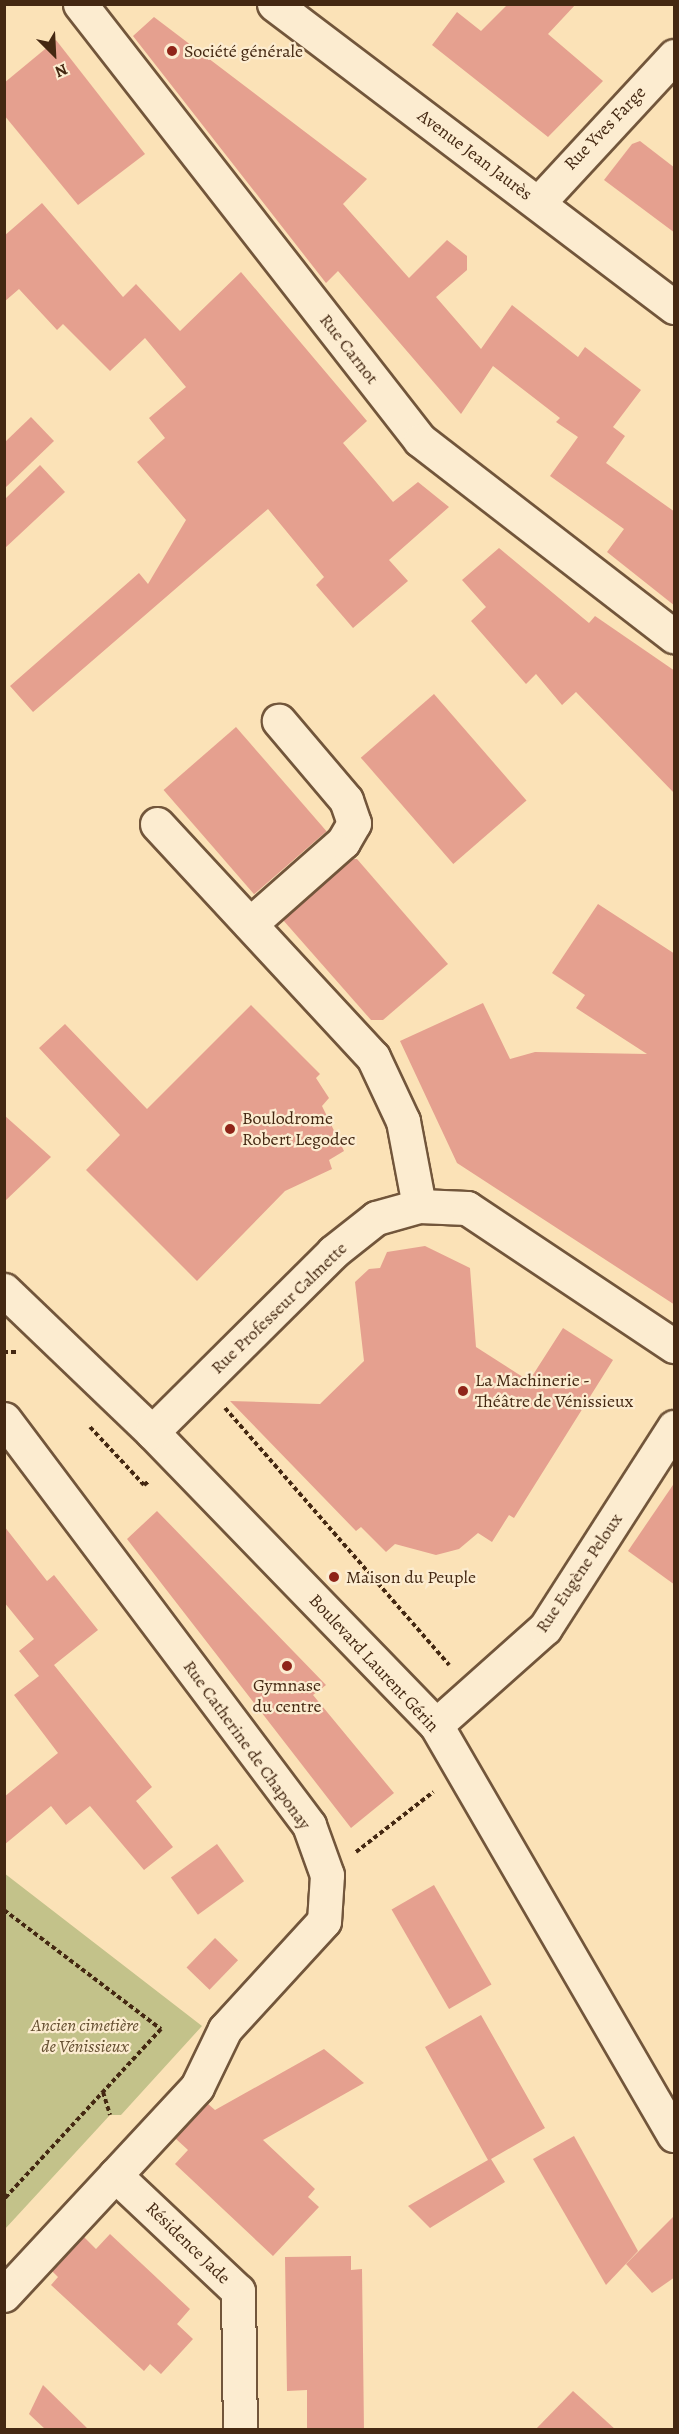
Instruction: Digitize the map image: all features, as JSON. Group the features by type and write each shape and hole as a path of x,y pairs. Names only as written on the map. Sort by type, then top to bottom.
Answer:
{"street":[{"name":"Rue Carnot","path":"80,4 420,440 675,636"},
{"name":"Avenue Jean Jaurès","path":"274,4 675,307"},
{"name":"Rue Yves Farge","path":"539,202 675,56"},
{"path":"250,924 343,842 354,823 346,800 279,721"},
{"path":"157,824 373,1057 403,1121 419,1206"},
{"name":"Rue Professeur Calmette","path":"152,1432 333,1252 376,1218 419,1206 467,1208 675,1346"},
{"name":"Boulevard Laurent Gérin","path":"4,1290 152,1432 436,1725 675,2135"},
{"name":"Rue Catherine de Chaponay","path":"4,1419 309,1825 327,1875 324,1920 225,2029 197,2087 4,2295"},
{"name":"Rue Eugène Peloux","path":"436,1725 475,1695 545,1628 675,1427"},
{"name":"Résidence Jade","path":"116,2175 238,2291 240,2430"}],"path":[{"path":"229,1412 475,1695"},
{"path":"327,1875 462,1769"},
{"path":"4,1910 161,2029 4,2199"},
{"path":"103,2092 110,2115"}],"green space":[{"name":"Ancien cimetière de Vénissieux","path":"4,1873 202,2026 121,2115 110,2115 5,2229"}],"building":[{"path":"508,4 576,4 548,34 603,81 548,137 432,45 457,12 481,31"},
{"path":"154,17 367,179 343,204 409,278 447,240 467,256 467,270 436,297 481,349 512,305 578,357 585,347 641,390 613,427 625,436 606,463 675,512 675,606 607,552 624,529 550,476 578,437 556,422 560,418 493,366 461,414 338,271 326,283 133,36"},
{"path":"56,40 145,154 78,205 4,115 4,83"},
{"path":"640,141 675,168 675,233 604,180 632,144"},
{"path":"42,203 123,297 136,284 180,331 241,272 367,421 343,443 393,502 418,482 449,507 389,560 408,581 353,628 316,585 324,577 268,509 33,712 10,686 139,573 148,584 186,520 137,462 165,438 149,418 186,387 145,338 110,371 63,324 57,330 19,289 4,302 4,236"},
{"path":"31,417 54,441 4,489 4,443"},
{"path":"40,465 65,492 4,549 4,500"},
{"path":"499,548 589,623 595,616 675,671 675,794 576,692 562,705 536,674 526,684 471,621 486,607 462,580"},
{"path":"434,694 527,800 453,864 361,758"},
{"path":"236,727 327,831 254,894 164,790"},
{"path":"352,859 357,859 448,964 383,1020 371,1020 283,920"},
{"path":"598,904 675,954 675,1305 457,1163 400,1041 483,1003 510,1059 535,1052 647,1054 576,1008 585,995 552,973"},
{"name":"Boulodrome Robert Legodec","path":"251,1005 320,1074 316,1078 329,1098 322,1106 344,1151 329,1160 332,1169 285,1191 197,1281 86,1170 120,1135 39,1048 65,1024 147,1109"},
{"path":"4,1115 51,1157 4,1202"},
{"name":"La Machinerie - Théâtre de Vénissieux","path":"425,1246 470,1268 476,1347 529,1381 563,1328 613,1360 514,1518 509,1515 492,1542 478,1533 459,1549 436,1555 395,1544 386,1552 361,1527 356,1531 230,1401 320,1404 364,1361 355,1282 369,1269 380,1268 387,1252"},
{"path":"675,1482 675,1585 628,1551"},
{"name":"Gymnase du centre","path":"157,1511 326,1685 313,1695 394,1793 351,1828 127,1539"},
{"path":"4,1526 47,1581 54,1575 98,1630 54,1665 152,1787 136,1801 173,1847 144,1870 90,1806 66,1825 51,1806 4,1845 4,1797 58,1753 14,1695 39,1676 19,1651 34,1639 4,1602"},
{"path":"217,1844 244,1881 198,1915 171,1878"},
{"path":"434,1885 492,1985 449,2009 392,1910"},
{"path":"215,1938 238,1960 210,1990 187,1967"},
{"path":"481,2015 545,2128 491,2159 505,2182 430,2228 408,2206 488,2160 425,2047"},
{"path":"324,2049 364,2083 263,2140 315,2189 308,2197 319,2207 273,2256 175,2164 188,2150 175,2138 207,2103 215,2110"},
{"path":"574,2136 638,2251 606,2285 533,2159"},
{"path":"675,2215 675,2277 652,2293 626,2264"},
{"path":"110,2234 190,2309 177,2324 193,2339 161,2374 150,2364 144,2371 51,2285 58,2277 52,2271 84,2237 96,2249"},
{"path":"351,2256 351,2270 362,2269 364,2430 307,2430 307,2390 287,2391 285,2257"},
{"path":"43,2385 89,2430 46,2430 29,2414"},
{"path":"573,2391 616,2430 535,2430"}],"place":[{"name":"Société générale","path":"172,51"},
{"name":"Boulodrome Robert Legodec","path":"230,1129"},
{"name":"La Machinerie - Théâtre de Vénissieux","path":"463,1391"},
{"name":"Maison du Peuple","path":"334,1577"},
{"name":"Gymnase du centre","path":"287,1666"}]}
